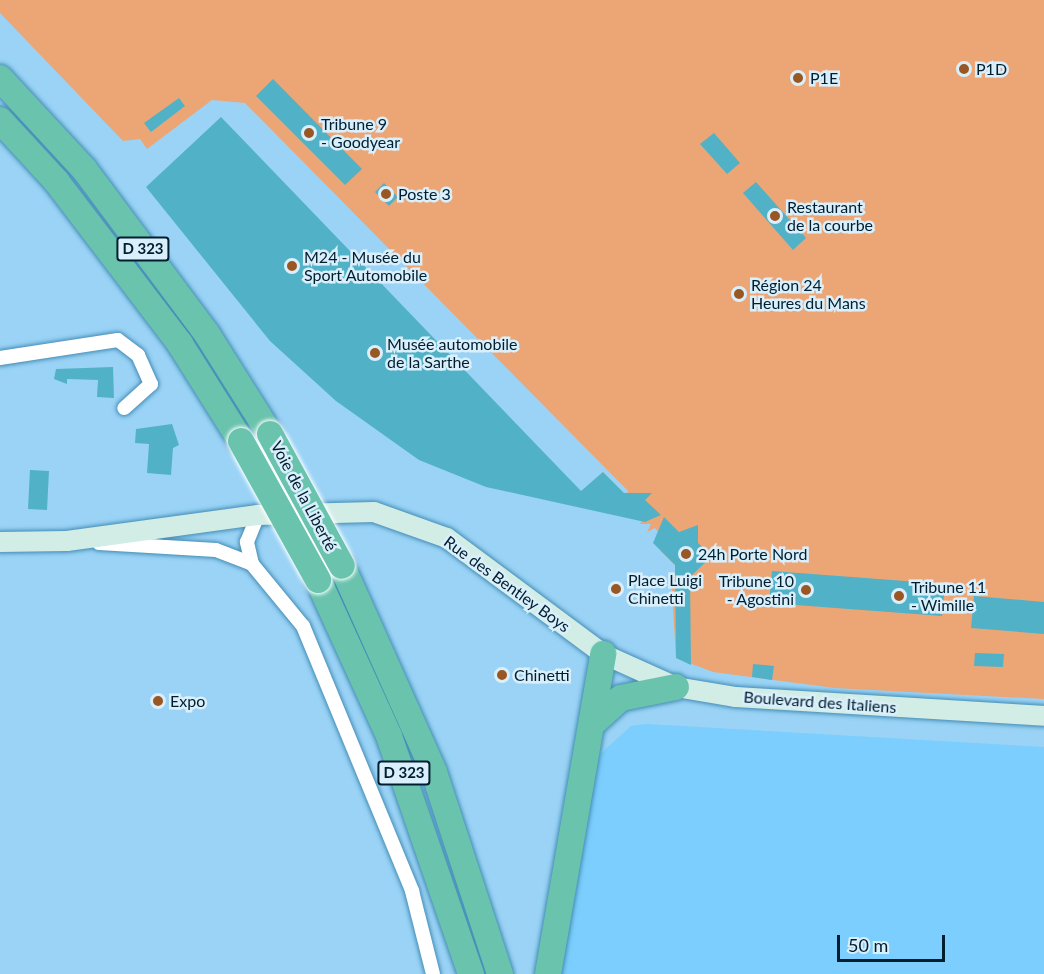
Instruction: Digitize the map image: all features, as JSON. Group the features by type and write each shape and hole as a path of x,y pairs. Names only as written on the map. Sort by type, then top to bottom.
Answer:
{"highway":[{"name":"Voie de la Liberté","path":"0,78 84,169 207,334 270,434 342,566 434,772 500,974"},
{"name":"Voie de la Liberté","path":"0,120 56,181 180,344 241,441 318,580 414,799 471,974"},
{"path":"548,974 603,654"},
{"path":"592,724 621,698 676,687"}],"street":[{"path":"0,358 118,340 138,355 151,384 124,408"},
{"name":"Rue des Bentley Boys","path":"258,515 339,509 407,519 478,559 603,654"},
{"path":"67,542 258,515"},
{"path":"258,515 247,542 252,564 303,626 412,891 433,974"},
{"path":"0,542 67,542 216,550 252,564"},
{"name":"Boulevard des Italiens","path":"603,654 676,687 736,697 1044,716"}],"shaded area":[{"name":"Région 24 Heures du Mans","path":"0,0 1044,0 1044,699 835,688 713,672 676,658 671,575 680,570 661,551 669,544 655,528 647,532 651,524 640,524 644,517 594,480 603,472 620,495 629,492 245,103 212,100 147,149 140,139 123,141 0,13"},
{"path":"646,724 1044,747 1044,974 561,974 599,755 631,726"}],"building":[{"name":"Tribune 9 - Goodyear","path":"273,79 362,169 345,185 256,96"},
{"path":"179,98 185,106 151,132 144,123"},
{"name":"M24 - Musée du Sport Automobile","path":"221,117 581,491 603,472 624,493 652,493 645,500 661,515 645,522 486,487 419,460 336,401 270,341 146,187"},
{"path":"714,133 740,163 727,174 700,144"},
{"name":"Restaurant de la courbe","path":"756,182 806,238 793,250 743,193"},
{"name":"Poste 3","path":"384,183 398,197 389,206 375,192"},
{"path":"113,367 114,398 97,397 98,380 67,379 67,384 54,379 56,369"},
{"path":"172,424 179,445 173,448 171,475 147,473 149,444 135,443 136,429"},
{"path":"30,470 49,471 47,510 28,509"},
{"path":"664,517 679,532 698,525 698,543 712,556 690,577 691,665 676,658 675,565 653,543"},
{"path":"772,571 945,584 942,616 769,603"},
{"path":"974,596 1044,602 1044,634 971,628"},
{"path":"975,653 1004,654 1003,667 974,666"},
{"path":"753,664 774,666 772,680 752,677"}],"place":[{"name":"P1D","path":"964,69"},
{"name":"P1E","path":"798,78"},
{"name":"Tribune 9 - Goodyear","path":"309,133"},
{"name":"Poste 3","path":"386,194"},
{"name":"Restaurant de la courbe","path":"775,216"},
{"name":"M24 - Musée du Sport Automobile","path":"292,266"},
{"name":"Région 24 Heures du Mans","path":"739,294"},
{"name":"Musée automobile de la Sarthe","path":"375,353"},
{"name":"24h Porte Nord","path":"686,554"},
{"name":"Place Luigi Chinetti","path":"616,589"},
{"name":"Tribune 10 - Agostini","path":"806,590"},
{"name":"Tribune 11 - Wimille","path":"899,596"},
{"name":"Chinetti","path":"502,675"},
{"name":"Expo","path":"158,701"}]}
